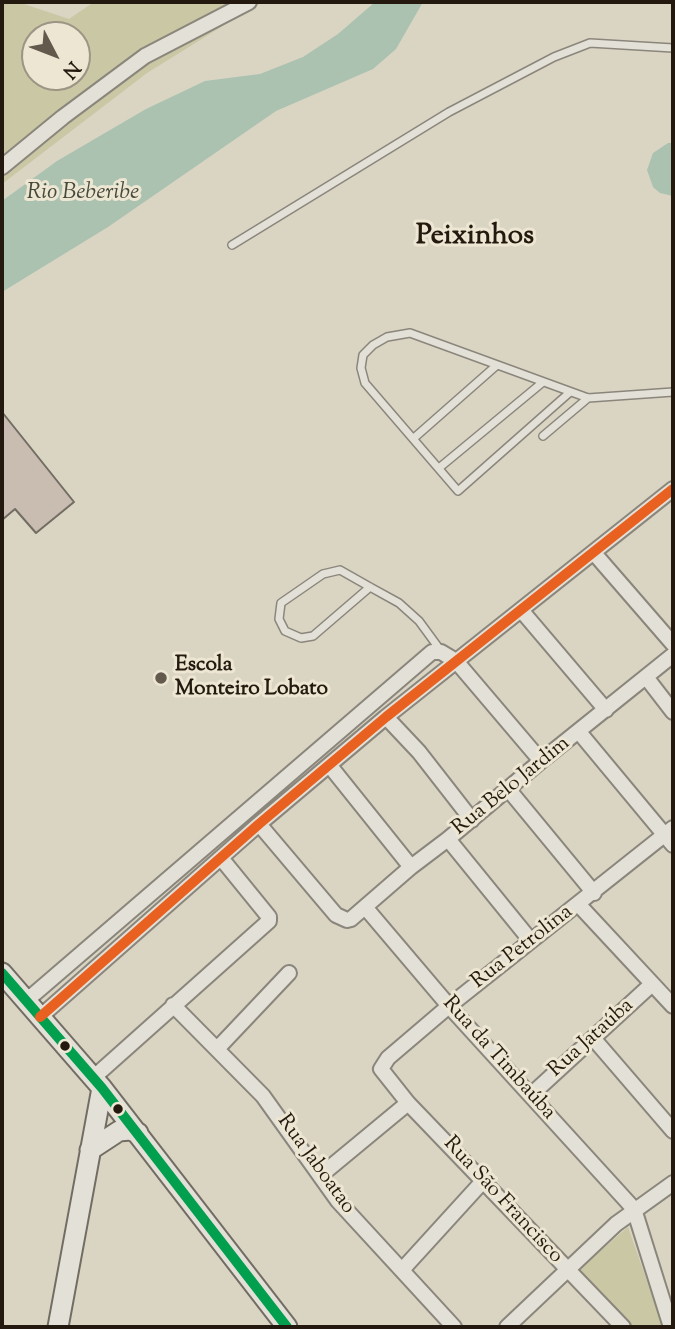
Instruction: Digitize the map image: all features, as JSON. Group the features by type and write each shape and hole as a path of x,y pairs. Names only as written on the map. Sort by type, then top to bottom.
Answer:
{"main road":[{"path":"2,973 138,1133 287,1327"},
{"path":"58,1327 90,1150 97,1083"},
{"path":"90,1150 119,1131 130,1130 138,1133"}],"street":[{"path":"2,167 145,55 249,2"},
{"path":"40,1017 259,824 386,717 671,494"},
{"path":"594,553 673,644"},
{"path":"521,610 606,710"},
{"path":"26,1001 432,652 442,652 456,661 541,761"},
{"name":"Rua Belo Jardim","path":"259,824 336,915 351,919 411,867 673,655"},
{"path":"646,677 673,712"},
{"path":"386,717 419,752 472,820"},
{"path":"579,732 670,836"},
{"path":"330,766 411,867"},
{"path":"509,790 594,892"},
{"name":"Rua Petrolina","path":"383,1074 382,1064 449,1006 670,836"},
{"path":"448,839 531,941"},
{"path":"97,1083 173,1004 269,921 269,917 221,858"},
{"path":"579,905 673,1006"},
{"name":"Rua da Timbaúba","path":"365,907 449,1006 635,1209"},
{"path":"217,1049 289,973"},
{"name":"Rua Jataúba","path":"531,1095 652,984"},
{"name":"Rua Jaboatao","path":"173,1004 263,1096 338,1201 454,1327"},
{"path":"593,1038 673,1131"},
{"name":"Rua São Francisco","path":"383,1074 623,1327"},
{"path":"321,1175 408,1103"},
{"path":"402,1270 484,1180"},
{"path":"507,1327 635,1209 673,1183"},
{"path":"635,1209 671,1327"}],"lane":[{"path":"232,245 450,112 554,57 590,43 673,48"},
{"path":"569,393 458,491 365,383 361,368 363,355 373,345 387,337 410,333 588,398 673,392"},
{"path":"414,438 497,365"},
{"path":"439,468 543,382"},
{"path":"543,436 588,398"},
{"path":"370,587 313,636 301,638 285,631 279,619 281,603 323,573 340,570 399,603 419,621 442,652"}],"shaded area":[{"path":"2,2 18,2 69,19 94,2 258,4 147,73 2,184"},
{"path":"628,1227 663,1327 631,1327 576,1272"}],"water":[{"name":"Rio Beberibe","path":"375,2 423,2 396,49 373,69 276,111 108,227 2,292 2,201 57,161 146,109 205,81 260,74 303,57 338,34"},
{"path":"668,143 673,143 673,196 660,193 653,187 647,170 653,153"}],"building":[{"path":"2,412 74,502 36,533 15,509 2,520"}],"transit line":[{"path":"40,1017 259,824 386,717 673,489"},
{"path":"2,973 102,1088 287,1327"}],"place":[{"name":"Escola Monteiro Lobato","path":"161,678"}],"district":[{"name":"Peixinhos","path":"475,238"}]}
